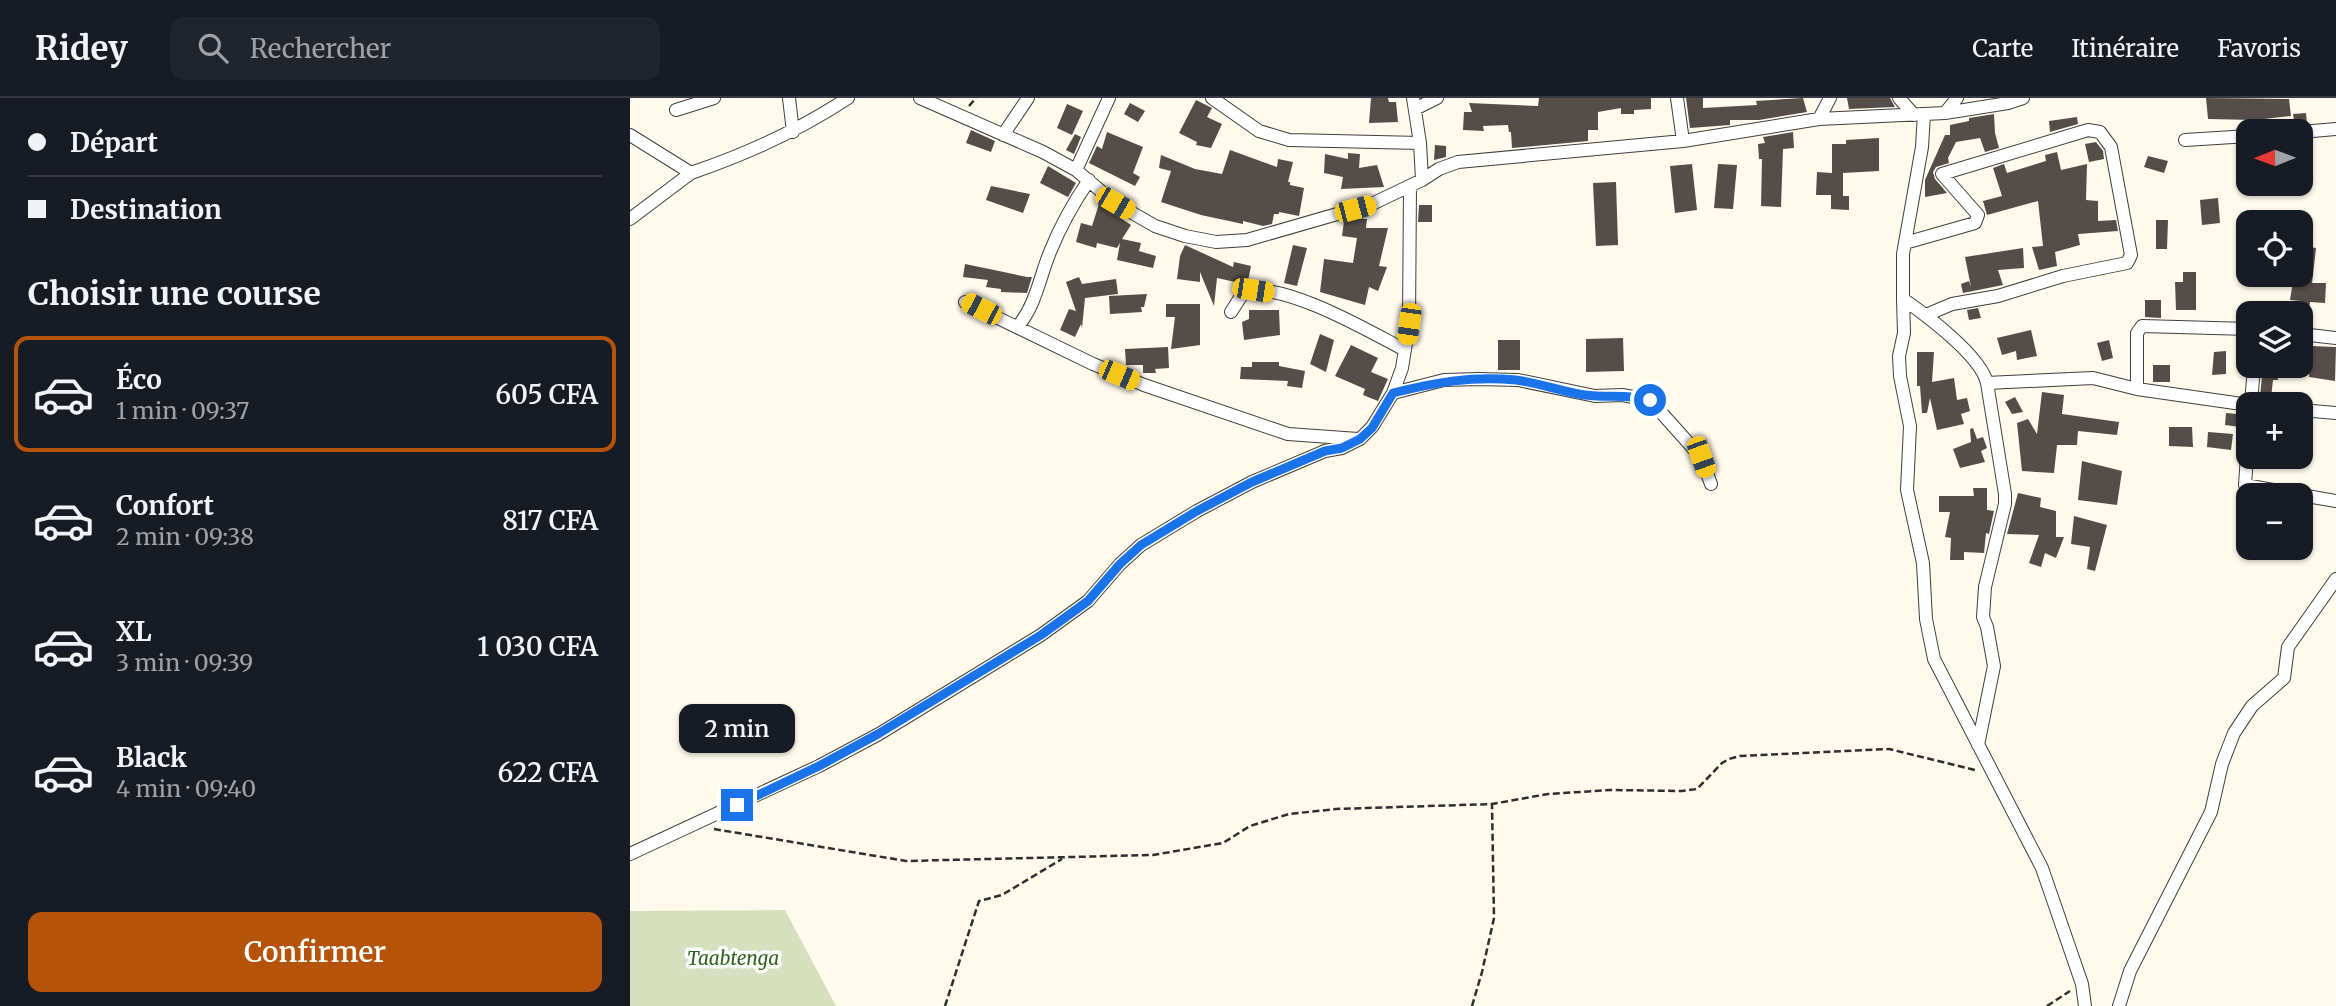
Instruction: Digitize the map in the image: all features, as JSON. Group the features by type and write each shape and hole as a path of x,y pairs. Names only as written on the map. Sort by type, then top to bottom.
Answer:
{"street":[{"path":"676,110 714,98"},
{"path":"789,98 793,132"},
{"path":"630,219 691,173 723,163 793,132 848,98"},
{"path":"920,98 944,103 1003,135 1043,152 1076,170 1115,203 1155,226 1216,242 1234,242 1272,234 1372,204 1458,162 1682,141 1819,119 1945,113 2023,98"},
{"path":"1003,135 1028,98"},
{"path":"1076,170 1109,98"},
{"path":"1212,98 1259,131 1282,138 1420,143"},
{"path":"630,854 819,766 878,734 1041,635 1088,601 1120,564 1141,545 1252,482 1325,451 1342,448 1360,439 1372,428 1393,393 1405,350 1420,143 1414,103 1437,98"},
{"path":"1677,98 1682,141"},
{"path":"1819,119 1830,98"},
{"path":"1899,98 1919,114"},
{"path":"1945,113 1957,98"},
{"path":"1919,114 1919,169 1903,254 1904,333 1899,356 1900,376 1910,426 1907,490 1923,564 1926,619 1934,659 2042,868 2082,984 2085,1006"},
{"path":"2314,131 2336,129"},
{"path":"1919,169 1942,174 2088,130 2100,132 2111,147 2131,255 2127,264 2063,276 1998,296 1952,304 1926,315"},
{"path":"630,135 691,173"},
{"path":"2185,140 2236,137"},
{"path":"1905,243 1978,220 1978,215 1942,174"},
{"path":"1018,326 1032,302 1056,240 1089,180"},
{"path":"1231,312 1245,290 1294,298 1331,313 1405,350"},
{"path":"1903,299 1926,315 1978,364 1987,383 2005,503 1985,587 1983,617 1994,666 1978,745"},
{"path":"965,302 1144,386 1289,434 1360,439"},
{"path":"2137,389 2137,333 2142,326 2236,329"},
{"path":"2313,335 2336,338"},
{"path":"1987,383 2093,379 2137,389 2236,403"},
{"path":"1393,393 1444,380 1518,380 1595,396 1622,395 1650,400 1701,457 1710,484"},
{"path":"2313,411 2336,413"},
{"path":"2313,497 2336,501"},
{"path":"2119,1006 2130,971 2211,812 2222,764 2234,733 2252,706 2284,678 2288,648 2336,579"}],"path":[{"path":"694,826 906,861 1153,855 1223,843 1250,826 1289,814 1336,809 1492,803 1548,794 1611,790 1697,789 1722,763 1729,758 1740,756 1889,749 1994,774"},
{"path":"1472,1006 1494,918 1492,803"},
{"path":"944,1006 979,901 1002,895 1064,858"},
{"path":"2047,1006 2082,984"}],"green space":[{"name":"Taabtenga","path":"785,910 836,1006 630,1006 630,911"}],"building":[{"path":"1371,98 1388,98 1389,102 1396,102 1398,122 1369,123"},
{"path":"1539,98 1651,98 1651,109 1634,110 1634,114 1621,114 1621,108 1598,112 1598,130 1588,130 1588,141 1512,148 1508,125 1483,126 1484,131 1463,130 1464,112 1472,112 1469,103 1538,106"},
{"path":"1686,98 1703,98 1703,108 1757,105 1756,101 1803,98 1807,112 1759,120 1730,120 1730,125 1690,128"},
{"path":"1847,98 1890,98 1895,107 1849,109"},
{"path":"2206,98 2289,99 2291,116 2208,119"},
{"path":"1196,100 1212,108 1207,117 1222,124 1211,148 1196,145 1197,142 1179,133"},
{"path":"1130,103 1145,111 1138,122 1124,114"},
{"path":"1067,104 1083,111 1072,135 1057,128"},
{"path":"2306,113 2307,119 2294,119 2293,114"},
{"path":"1994,114 1999,148 1985,152 1980,138 1956,142 1948,158 1949,163 1936,167 1933,172 1935,179 1947,193 1925,197 1925,180 1945,135 1950,135 1950,125 1969,121 1969,118"},
{"path":"2077,117 2078,124 2050,132 2049,121"},
{"path":"971,130 995,141 991,152 966,143"},
{"path":"1107,132 1143,147 1133,173 1140,177 1135,186 1089,163 1097,146 1102,149"},
{"path":"1793,132 1794,148 1783,149 1781,207 1761,206 1762,159 1759,159 1758,144 1765,143 1763,137"},
{"path":"1075,134 1081,137 1074,154 1066,150"},
{"path":"1879,138 1879,171 1843,173 1843,196 1849,196 1849,210 1831,209 1831,195 1816,195 1817,172 1832,173 1832,144 1846,144 1846,140"},
{"path":"2096,142 2103,151 2104,159 2089,162 2085,144"},
{"path":"1435,145 1446,146 1446,157 1434,160"},
{"path":"1230,150 1277,167 1278,159 1293,162 1288,182 1290,185 1304,188 1299,216 1279,212 1274,214 1272,224 1263,226 1243,221 1243,224 1201,215 1161,202 1171,171 1159,168 1161,155 1195,169 1222,174"},
{"path":"2057,152 2061,170 2087,164 2086,200 2098,201 2098,221 2116,220 2118,231 2078,234 2080,245 2055,252 2057,266 2039,270 2032,247 2043,246 2038,201 1987,215 1983,201 2002,196 1993,168 2004,164 2007,173 2046,161 2045,155"},
{"path":"1348,153 1360,154 1359,168 1377,165 1384,187 1341,189 1343,177 1324,173 1325,154 1348,159"},
{"path":"2148,156 2168,161 2164,173 2144,167"},
{"path":"1692,164 1697,210 1675,213 1670,166"},
{"path":"1718,164 1737,165 1733,209 1714,208"},
{"path":"1048,166 1076,183 1068,197 1040,183"},
{"path":"1616,182 1618,245 1596,246 1593,183"},
{"path":"991,186 1030,194 1023,213 986,200"},
{"path":"2218,198 2220,223 2202,225 2200,200"},
{"path":"1099,204 1131,225 1122,239 1141,243 1139,251 1156,256 1153,268 1117,260 1120,243 1117,248 1097,243 1096,248 1076,242 1081,223 1092,226"},
{"path":"1419,205 1432,205 1432,222 1418,222"},
{"path":"1353,218 1367,219 1366,228 1388,228 1379,266 1387,267 1378,291 1369,287 1365,305 1320,292 1324,259 1353,263 1357,238 1342,236 1344,221"},
{"path":"2156,220 2168,220 2167,249 2156,249"},
{"path":"1185,245 1233,267 1234,262 1251,266 1248,281 1240,283 1217,278 1214,306 1200,272 1200,282 1177,279 1180,256"},
{"path":"1293,245 1307,248 1297,286 1284,283"},
{"path":"2023,248 2024,268 1998,270 2003,285 1963,293 1961,284 1969,281 1971,287 1965,257"},
{"path":"2313,248 2316,248 2313,274"},
{"path":"965,264 1032,277 1027,293 1001,292 1001,289 986,287 988,280 963,277"},
{"path":"2183,272 2196,272 2196,310 2176,310 2175,282 2183,282"},
{"path":"1079,277 1082,284 1116,279 1118,294 1085,298 1082,328 1081,324 1075,337 1060,330 1069,309 1076,311 1066,282"},
{"path":"2313,283 2326,283 2325,303 2290,300 2292,287 2313,287"},
{"path":"1147,294 1144,307 1141,307 1142,312 1110,314 1109,296"},
{"path":"2145,300 2161,300 2161,318 2145,317"},
{"path":"1166,304 1200,304 1200,345 1171,349 1175,317 1166,317"},
{"path":"1978,308 1981,318 1969,320 1967,310"},
{"path":"1249,310 1279,310 1280,335 1244,340 1242,322 1249,319"},
{"path":"2031,330 2037,356 2017,360 2016,351 2002,355 1997,338"},
{"path":"1320,334 1334,340 1326,372 1310,364"},
{"path":"1623,338 1624,371 1586,372 1586,339"},
{"path":"1498,340 1520,340 1520,370 1498,370"},
{"path":"2109,340 2113,358 2102,361 2097,343"},
{"path":"1351,345 1378,358 1371,372 1388,379 1378,401 1363,395 1365,389 1335,376"},
{"path":"2313,346 2336,347 2335,381 2313,378"},
{"path":"1168,347 1169,368 1155,369 1156,373 1143,373 1143,365 1126,365 1125,349"},
{"path":"2226,351 2226,374 2212,375 2214,352"},
{"path":"1917,352 1934,352 1932,382 1954,378 1957,400 1967,398 1970,411 1961,414 1964,424 1937,430 1930,398 1927,413 1922,413 1920,386 1917,386"},
{"path":"1252,362 1279,362 1279,366 1305,371 1302,388 1287,386 1288,381 1240,379 1241,367 1252,367"},
{"path":"2153,365 2170,365 2170,382 2153,382"},
{"path":"2262,378 2278,378 2273,380 2272,392 2260,392"},
{"path":"2042,392 2064,395 2062,414 2119,422 2117,435 2078,431 2077,445 2057,445 2054,473 2022,471 2017,423 2028,419 2037,434"},
{"path":"2015,397 2023,412 2012,414 2005,402"},
{"path":"2226,413 2236,414 2236,426 2225,425"},
{"path":"2169,427 2192,427 2193,447 2169,446"},
{"path":"1973,428 1977,439 1983,437 1987,448 1981,451 1985,462 1960,468 1953,449 1971,442 1970,429"},
{"path":"2208,432 2233,434 2231,450 2207,447"},
{"path":"2082,461 2122,471 2117,505 2078,500"},
{"path":"1973,488 1987,488 1987,510 1994,511 1989,534 1986,533 1984,553 1964,552 1964,560 1950,560 1951,538 1945,537 1950,512 1939,512 1939,496 1974,496"},
{"path":"2018,493 2041,498 2040,507 2056,511 2056,537 2064,537 2056,558 2045,553 2041,567 2029,563 2039,535 2007,534"},
{"path":"2074,516 2107,525 2095,571 2087,569 2090,547 2071,544"}],"route":[{"path":"737,805 878,734 1041,635 1088,601 1120,564 1141,545 1197,511 1252,482 1360,439 1372,428 1393,393 1444,380 1518,380 1580,394 1635,396 1650,400"}]}
